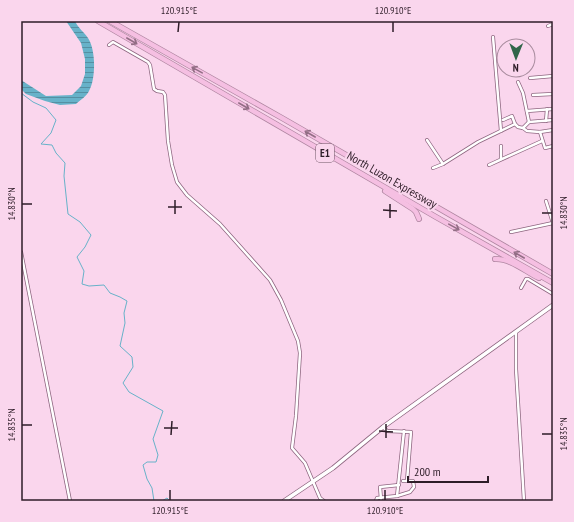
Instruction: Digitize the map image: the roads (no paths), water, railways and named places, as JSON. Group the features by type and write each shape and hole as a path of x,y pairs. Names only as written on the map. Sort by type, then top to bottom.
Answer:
{"highway":[{"name":"North Luzon Expressway","path":"98,21 553,284"},
{"name":"North Luzon Expressway","path":"110,21 553,274"},
{"path":"347,165 363,178 408,205 416,212 419,219"},
{"path":"495,259 500,259 512,264 553,284"}],"street":[{"path":"548,26 553,24"},
{"path":"493,38 501,131"},
{"path":"109,44 113,42 150,64 154,89 163,92 165,95 168,141 172,165 177,182 186,195 220,224 270,280 281,300 298,341 300,353 296,416 292,448 305,463 312,482 320,498 324,501"},
{"path":"536,77 553,76"},
{"path":"518,82 523,93 529,122"},
{"path":"533,95 553,94"},
{"path":"546,120 547,109"},
{"path":"527,110 553,109"},
{"path":"503,120 512,116 515,124 527,131 540,132 553,130"},
{"path":"523,128 529,122 553,120"},
{"path":"433,168 443,164 478,142 515,124"},
{"path":"540,132 545,148 553,146"},
{"path":"427,140 443,164"},
{"path":"489,165 542,141"},
{"path":"501,146 501,159"},
{"path":"511,232 553,223 546,200"},
{"path":"21,252 70,501"},
{"path":"522,288 526,279 528,279 553,294"},
{"path":"284,501 333,468 352,450 383,427 553,305"},
{"path":"516,333 516,369 524,501"},
{"path":"383,427 387,430 411,432 407,481"},
{"path":"397,496 404,431"},
{"path":"376,501 377,498 380,499 408,493 414,487 413,481 403,481"},
{"path":"380,499 380,487 398,486"}],"water":[{"path":"66,21 75,21 91,43 94,57 94,72 91,86 85,96 76,104 60,105 26,94 21,89 21,80 46,96 72,95 81,86 85,74 85,59 81,43"}],"waterway":[{"path":"21,93 33,102 46,108 56,120 51,133 41,144 52,145 56,153 65,163 64,176 68,214 80,222 91,235 85,247 77,257 84,271 82,284 89,286 104,285 110,293 127,301 124,313 125,323 120,346 132,357 133,367 123,383 129,392 163,411 153,439 158,455 156,462 147,462 143,465 147,479 152,488 154,501"},
{"path":"162,501 167,498 170,501"}]}
